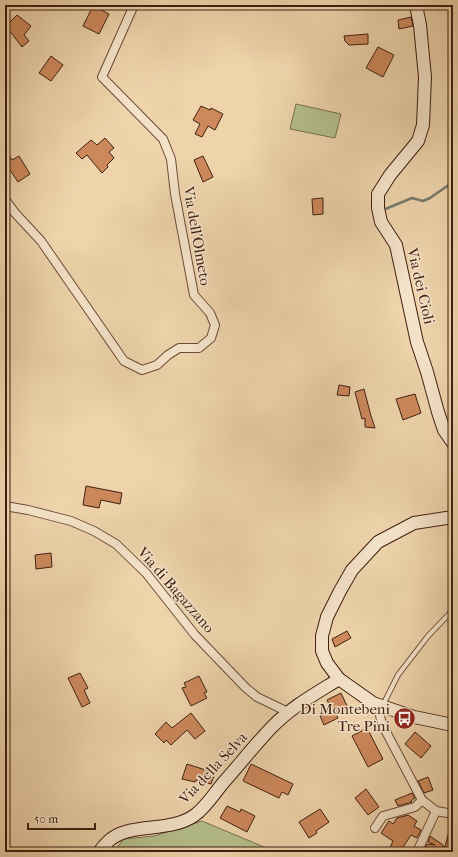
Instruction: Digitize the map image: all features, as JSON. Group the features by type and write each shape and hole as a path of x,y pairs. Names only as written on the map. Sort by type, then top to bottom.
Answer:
{"street":[{"name":"Via dell'Olmeto","path":"5,198 15,213 41,241 124,361 142,370 157,365 179,348 199,348 211,338 215,324 210,313 194,295 175,194 171,159 163,139 102,77 134,5"},
{"name":"Via dei Cioli","path":"416,5 420,25 425,77 423,125 418,141 390,176 378,194 378,208 381,222 396,245 417,342 444,430 453,443"},
{"name":"Via di Bagazzano","path":"5,506 28,510 70,521 94,531 116,544 146,573 195,635 246,688 257,696 288,712"},
{"path":"453,517 414,523 378,542 352,570 327,617 322,636 322,651 327,663 339,679 373,703 414,717 453,725"},
{"name":"Via della Selva","path":"99,852 112,839 121,834 130,831 163,827 194,816 208,802 271,728 288,712 306,699 339,679"},
{"path":"382,707 380,718 383,726 422,800 436,811 453,814"},
{"path":"375,828 383,816 415,807 422,800"},
{"path":"417,852 436,811"}],"lane":[{"path":"382,707 398,676 428,636 453,610"}],"green space":[{"path":"296,104 341,114 335,138 290,129"},
{"path":"202,821 276,852 113,852 124,839 154,836"}],"building":[{"path":"93,6 109,14 99,34 83,26"},
{"path":"17,15 31,26 24,35 29,41 22,47 6,26"},
{"path":"411,17 413,26 399,29 398,20"},
{"path":"368,34 368,44 349,45 345,41 344,36"},
{"path":"378,47 394,55 383,77 366,68"},
{"path":"51,56 63,65 51,81 39,73"},
{"path":"201,106 210,110 211,108 223,114 215,130 208,126 202,137 195,134 200,124 193,120"},
{"path":"105,138 114,148 109,152 114,158 102,173 87,155 82,159 76,153 91,140 97,145"},
{"path":"5,149 12,160 19,156 30,174 18,182 10,170 5,173"},
{"path":"203,156 213,177 203,182 194,160"},
{"path":"323,198 323,214 313,215 312,199"},
{"path":"339,385 350,387 349,396 337,395"},
{"path":"364,389 375,428 365,427 365,418 362,419 355,392"},
{"path":"415,394 421,413 403,420 396,399"},
{"path":"86,486 122,493 120,504 101,500 99,508 83,505"},
{"path":"51,553 52,567 36,569 35,555"},
{"path":"347,631 351,638 335,647 332,639"},
{"path":"80,673 88,688 84,690 90,703 82,707 68,678"},
{"path":"199,676 207,692 204,693 207,698 191,706 182,688 186,687 184,683"},
{"path":"341,693 348,708 336,714 338,718 324,725 320,716 332,710 327,700"},
{"path":"191,713 205,731 195,739 187,730 171,745 166,740 164,743 155,734 166,722 172,728"},
{"path":"367,728 383,759 368,767 352,736"},
{"path":"415,732 431,746 421,758 405,744"},
{"path":"187,764 215,773 211,784 196,780 195,782 182,779"},
{"path":"251,764 293,784 288,795 282,792 279,798 243,781"},
{"path":"428,777 433,790 424,793 418,781"},
{"path":"366,789 379,807 368,815 355,798"},
{"path":"412,793 415,798 411,801 412,802 398,806 395,800"},
{"path":"227,806 240,812 241,809 255,816 247,832 220,818"},
{"path":"320,809 329,822 309,838 299,822"},
{"path":"408,815 417,821 414,826 421,830 417,838 411,835 400,852 388,852 393,841 381,833 389,821 393,824 397,818"},
{"path":"450,827 453,827 453,852 423,852 427,844 435,845 428,842 430,836 445,847"}],"waterway":[{"path":"383,210 412,198 423,201 430,198 453,182"}],"place":[{"name":"Di Montebeni Tre Pini","path":"405,718"}]}
